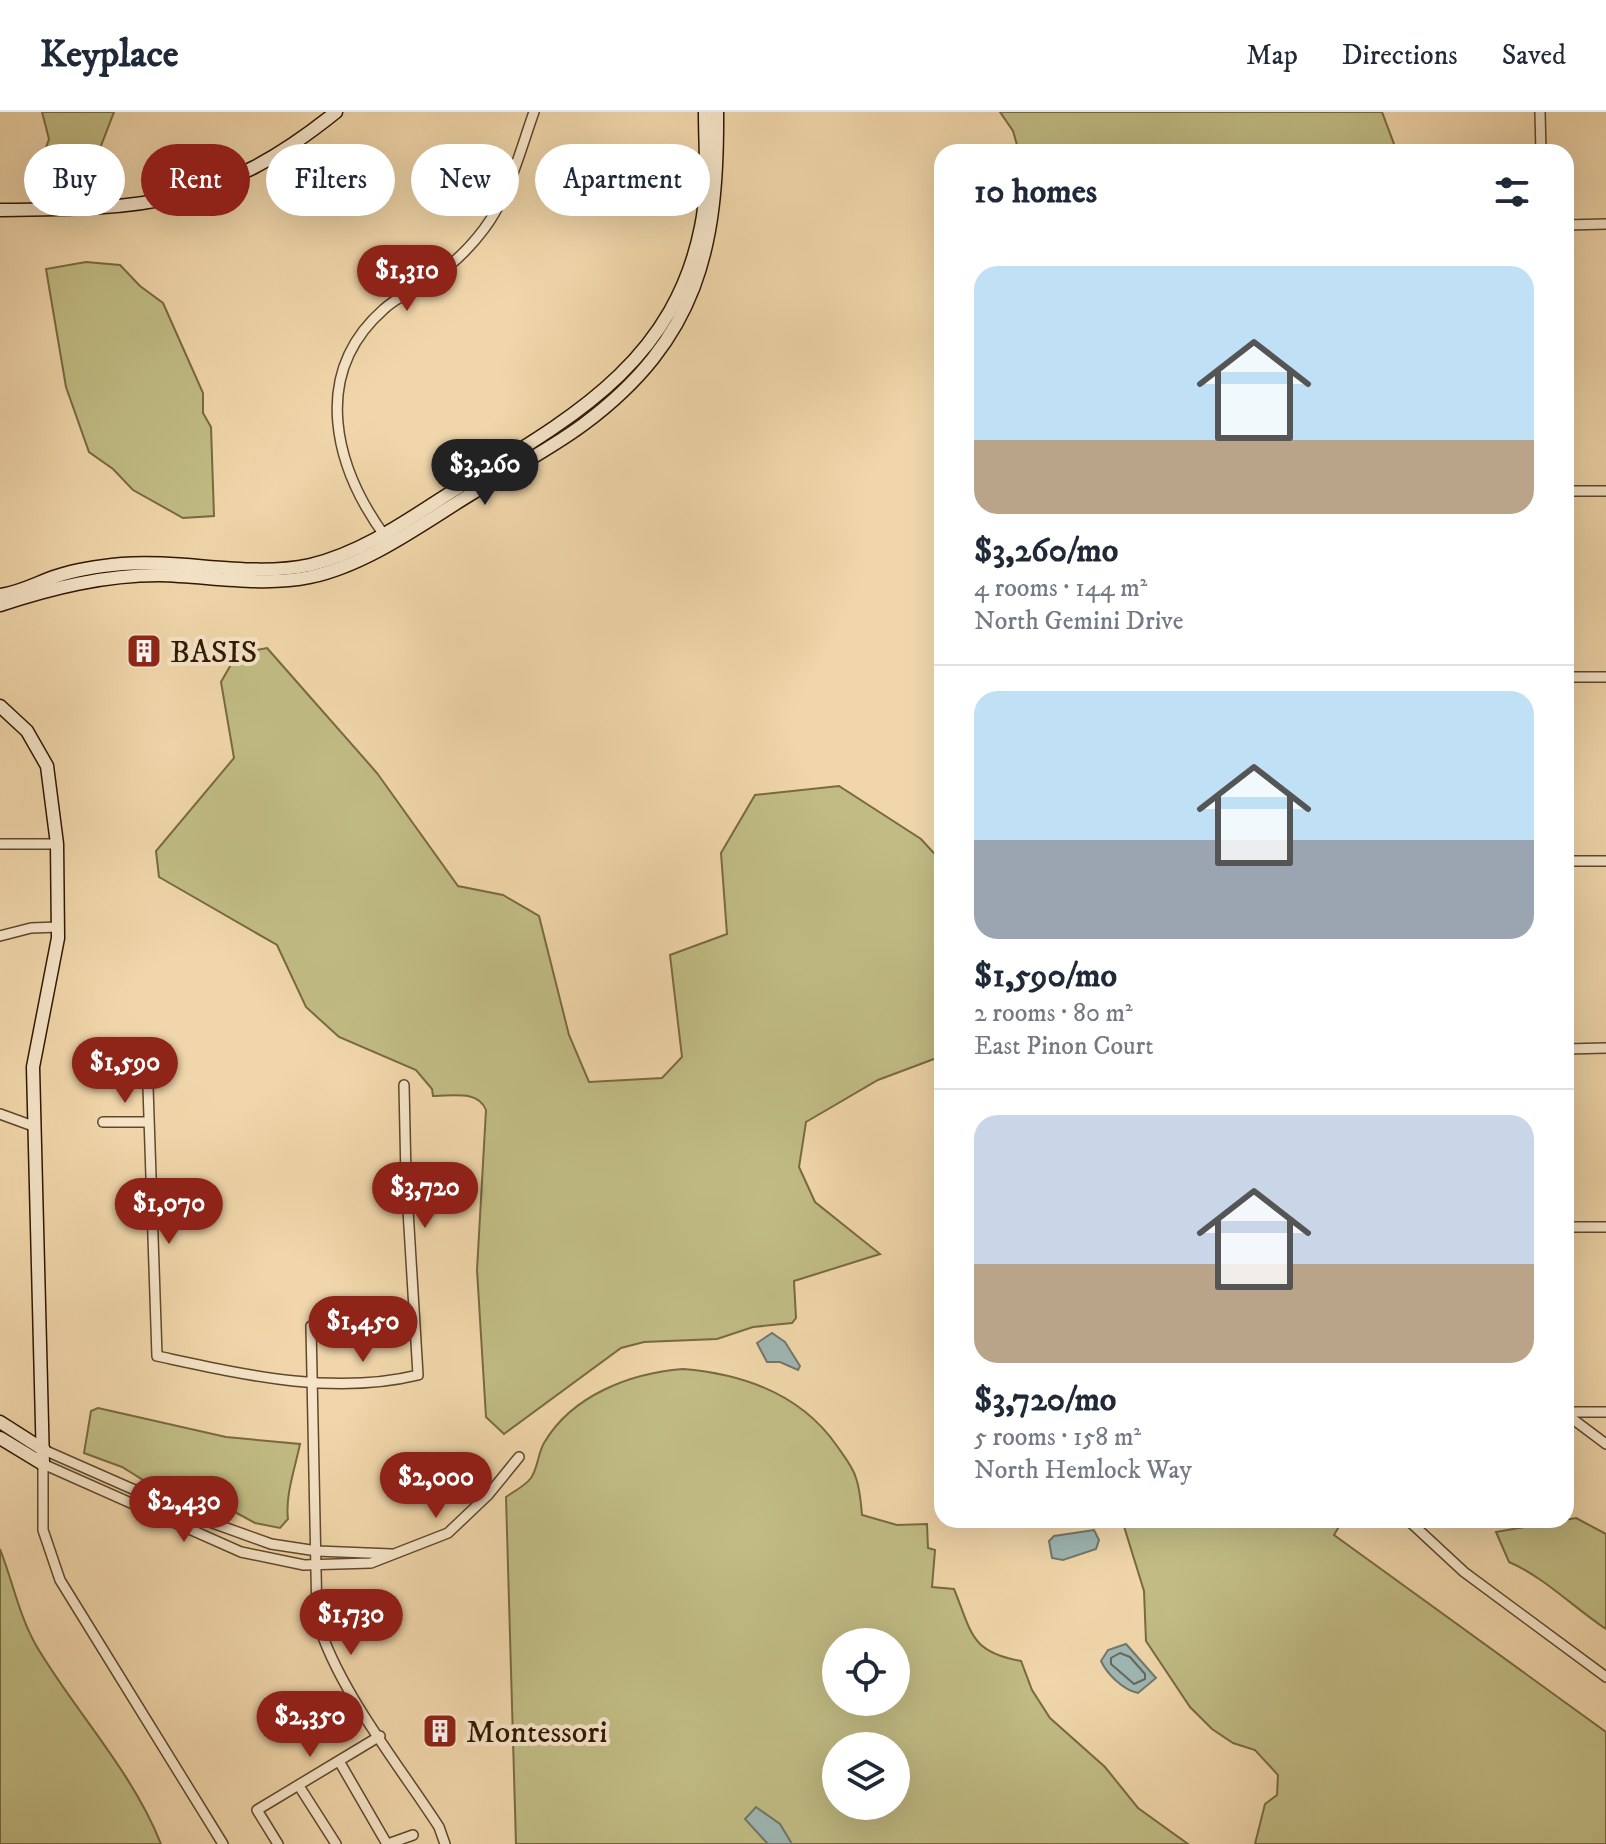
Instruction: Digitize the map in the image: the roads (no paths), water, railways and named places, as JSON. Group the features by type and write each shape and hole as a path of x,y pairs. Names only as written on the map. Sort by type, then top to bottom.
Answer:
{"street":[{"path":"0,210 113,209 169,201 241,177 301,141 336,112"},
{"path":"386,538 351,480 338,439 337,402 347,363 370,323 385,308 456,260 485,228 502,198 534,112"},
{"path":"0,605 70,584 116,577 276,580 311,577 350,563 562,425 595,400 638,358 674,303 690,268 705,198 705,112"},
{"path":"0,595 58,576 126,564 282,568 308,565 386,538 582,426 653,361 678,325 702,266 715,204 717,112"},
{"path":"1540,112 1541,144"},
{"path":"1574,225 1606,224"},
{"path":"1574,491 1606,491"},
{"path":"1574,677 1606,677"},
{"path":"0,706 27,731 44,758 51,778 57,844 58,927 34,1054 43,1530 60,1580 223,1844"},
{"path":"0,844 57,844"},
{"path":"1574,861 1606,861"},
{"path":"0,936 31,928 58,927"},
{"path":"1574,1049 1606,1048"},
{"path":"147,1057 157,1356 260,1378 311,1381 402,1379 418,1375 406,1177 404,1085"},
{"path":"0,1114 33,1126"},
{"path":"103,1122 148,1122"},
{"path":"1574,1227 1606,1227"},
{"path":"311,1326 317,1619 323,1642 439,1827 445,1844"},
{"path":"1574,1413 1606,1412"},
{"path":"1574,1419 1606,1444"},
{"path":"0,1422 44,1457 192,1530 255,1557 318,1565 371,1563 448,1533 488,1495 519,1457"},
{"path":"0,1438 197,1518 271,1544 317,1551 391,1554"},
{"path":"192,1530 197,1518"},
{"path":"1417,1528 1464,1572 1606,1677"},
{"path":"278,1844 257,1810 380,1736"},
{"path":"339,1761 388,1844 413,1835"},
{"path":"299,1786 336,1844"}],"water":[{"path":"772,1333 785,1342 800,1366 798,1370 780,1362 767,1362 757,1343"},
{"path":"1094,1530 1099,1540 1096,1549 1063,1560 1052,1558 1049,1541 1054,1536"},
{"path":"1126,1644 1156,1678 1138,1693 1116,1681 1101,1661 1108,1650"},
{"path":"756,1807 780,1824 792,1844 768,1844 745,1819"}],"place":[{"name":"BASIS","path":"144,651"},
{"name":"Montessori","path":"440,1731"}]}
